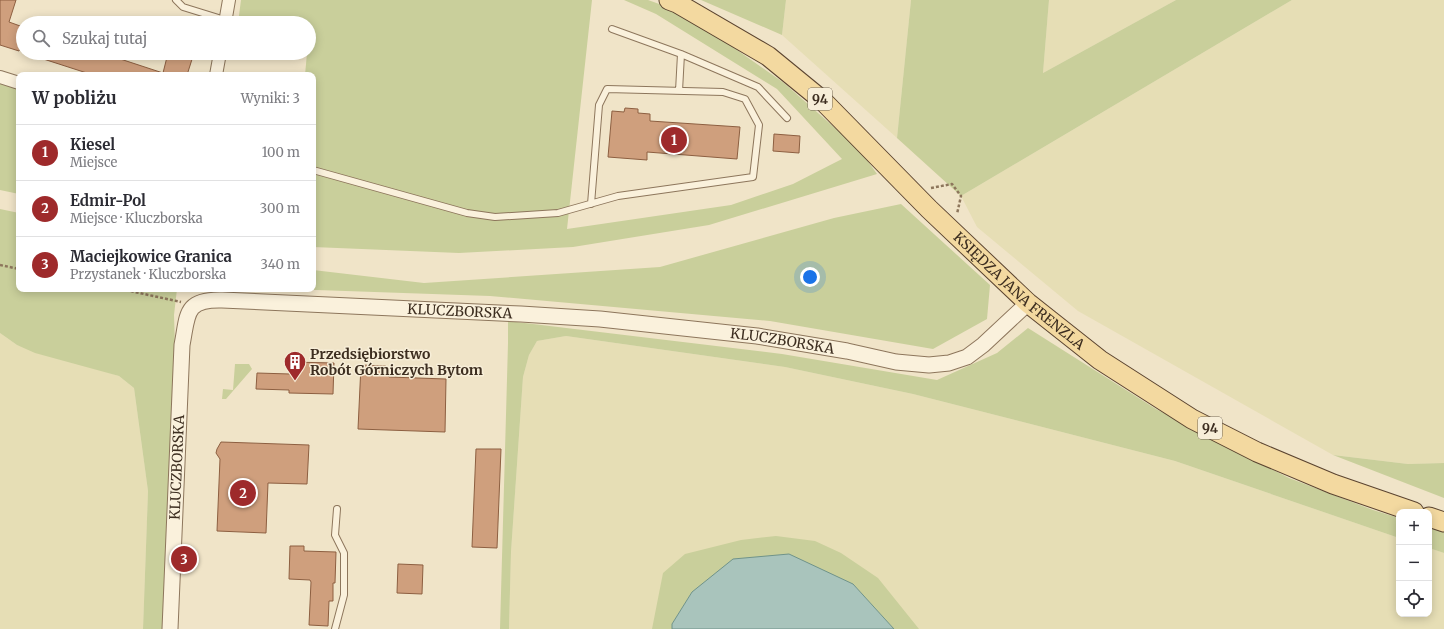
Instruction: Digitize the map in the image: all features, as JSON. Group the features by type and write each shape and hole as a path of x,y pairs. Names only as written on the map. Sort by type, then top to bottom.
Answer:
{"main road":[{"name":"KSIĘDZA JANA FRENZLA","path":"669,0 677,3 768,56 823,102 930,209 1028,303 1100,360 1192,419 1264,455 1333,484 1405,509"},
{"path":"1432,518 1444,522"}],"street":[{"path":"226,16 229,0"},
{"path":"217,72 219,60"},
{"path":"0,77 16,82"},
{"name":"KLUCZBORSKA","path":"170,629 182,345 186,319 195,304 212,300 222,300 600,319 757,336 833,348 896,362 929,365 949,362 967,356 988,340 1028,303"}],"lane":[{"path":"176,0 183,7 210,16"},
{"path":"612,29 681,54 758,87 787,118"},
{"path":"679,91 681,54"},
{"path":"316,171 467,213 495,217 558,214 618,196 753,178 759,125 745,99 723,92 607,89 599,105 591,204"},
{"path":"335,629 344,595 344,553 335,535 337,508"}],"path":[{"path":"931,189 952,184 962,196 956,219"},
{"path":"0,265 16,268"},
{"path":"136,292 195,304"},
{"path":"284,360 295,360 295,362"}],"shaded area":[{"path":"786,0 911,0 897,138 782,35"},
{"path":"1049,0 1176,0 1043,73"},
{"path":"1292,0 1444,0 1444,463 1408,464 1333,455 1078,311 977,227 961,196"},
{"path":"0,333 17,345 119,376 134,388 148,491 143,629 0,629"},
{"path":"566,336 785,367 913,394 1175,461 1396,537 1396,617 1432,617 1432,549 1444,553 1444,629 509,629 511,552 523,377 529,355 537,341"}],"green space":[{"path":"241,0 592,0 567,229 731,205 793,184 842,159 777,89 656,14 624,0 648,0 662,5 720,38 784,83 860,150 877,174 709,225 573,247 459,253 316,247 316,72 305,72 306,60 316,60 316,16 239,16"},
{"path":"701,0 786,0 782,35"},
{"path":"911,0 1049,0 1043,73 1176,0 1292,0 961,196 897,138"},
{"path":"0,83 16,87 16,193 0,190"},
{"path":"901,204 990,285 987,319 933,349 770,321 490,296 316,290 316,270 424,283 660,267 834,218"},
{"path":"0,209 16,212 16,292 177,292 174,315 175,346 163,629 143,629 148,491 134,388 119,376 35,353 17,345 0,333"},
{"path":"508,321 782,354 937,380 997,353 1028,328 1156,409 1289,478 1373,510 1396,517 1396,537 1175,461 913,394 785,367 566,336 537,341 529,355 523,377 511,552 509,629 500,629"},
{"path":"235,364 249,364 252,369 226,399 222,399 223,389 233,390"},
{"path":"1333,455 1408,464 1444,463 1444,498"},
{"path":"1432,528 1444,532 1444,553 1432,549"},
{"path":"776,536 815,541 841,553 878,578 919,629 894,629 853,584 692,592 672,624 672,629 652,629 663,573 685,554 741,540"}],"water":[{"path":"789,554 853,584 894,629 672,629 672,624 692,592 733,559"}],"building":[{"path":"0,0 16,0 9,22 16,24 16,50 0,45"},
{"path":"46,60 123,60 160,72 84,72"},
{"path":"166,60 192,60 188,72 163,72"},
{"path":"625,108 638,109 638,113 650,114 650,121 740,127 737,159 647,152 647,160 608,157 612,111 624,112"},
{"path":"774,134 800,136 799,153 773,151"},
{"name":"Przedsiębiorstwo Robót Górniczych Bytom","path":"290,362 334,363 333,394 289,393 289,390 256,389 257,373 290,374"},
{"path":"361,365 386,366 386,374 389,374 389,377 446,379 445,432 358,429"},
{"path":"221,442 309,445 307,484 268,483 266,533 217,531 220,459 216,453"},
{"path":"476,449 501,449 497,548 472,547"},
{"path":"290,546 304,546 304,551 336,552 335,583 333,583 333,601 329,601 328,626 309,625 311,582 310,580 289,579"},
{"path":"398,564 423,565 422,594 397,593"}],"place":[{"name":"Kiesel","path":"674,140"},
{"name":"Przedsiębiorstwo Robót Górniczych Bytom","path":"295,382"},
{"name":"Edmir-Pol","path":"243,493"},
{"name":"Maciejkowice Granica","path":"184,559"}]}
